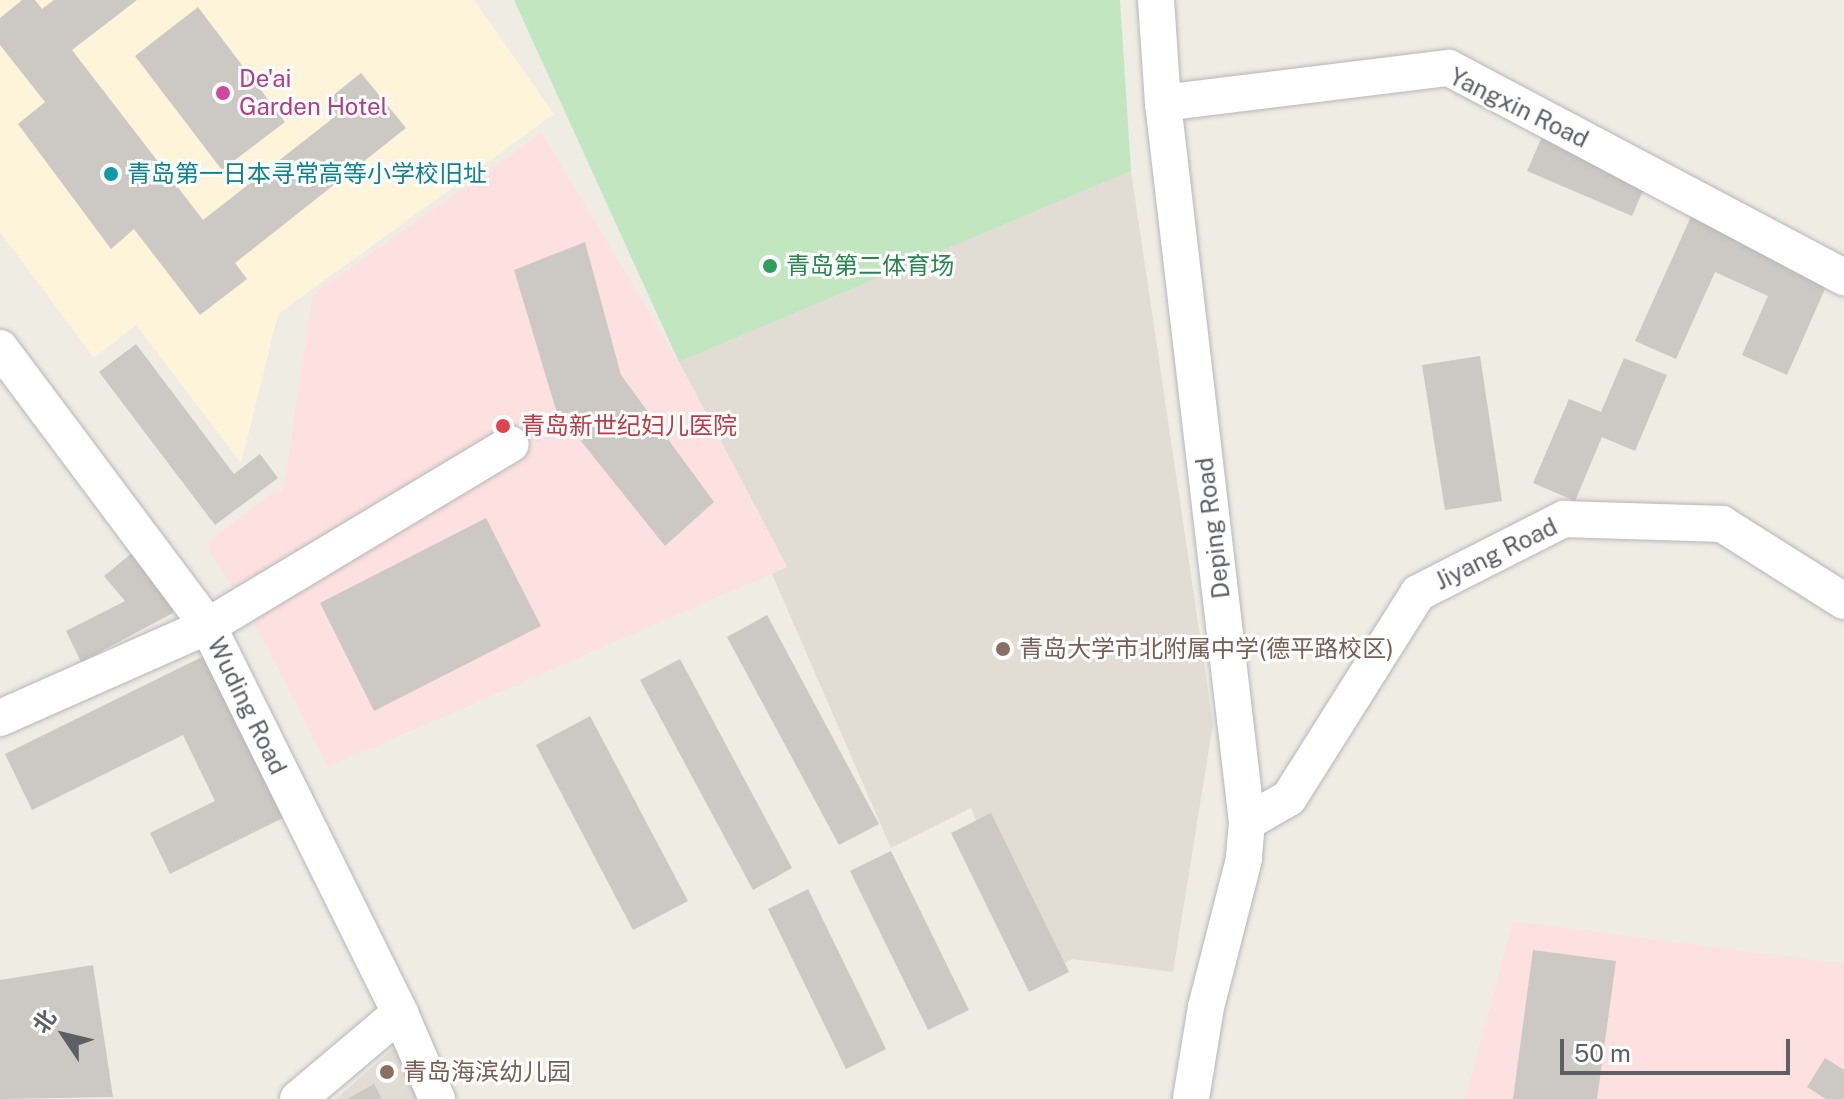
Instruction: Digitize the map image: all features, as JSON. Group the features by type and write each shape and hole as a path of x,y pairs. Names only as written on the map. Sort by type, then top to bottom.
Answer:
{"street":[{"name":"Deping Road","path":"1156,0 1163,103 1247,822 1244,859 1206,1007 1191,1099"},
{"name":"Yangxin Road","path":"1163,103 1449,68 1844,277"},
{"name":"Wuding Road","path":"0,348 208,626 400,1013 437,1099"},
{"path":"0,718 208,626 511,444"},
{"name":"Jiyang Road","path":"1247,822 1289,798 1418,593 1564,519 1722,524 1844,601"},
{"path":"298,1099 400,1013"}],"shaded area":[{"path":"0,0 474,0 554,114 278,314 241,463 136,325 94,358 0,232"},
{"name":"青岛新世纪妇儿医院","path":"542,133 679,362 787,567 328,767 262,637 206,544 269,495 283,491 313,294"},
{"name":"青岛大学市北附属中学(德平路校区)","path":"1131,171 1213,724 1173,972 1072,959 1040,980 971,808 891,848 772,574 787,567 679,362"},
{"path":"1513,921 1844,964 1844,1099 1465,1099"},
{"name":"青岛海滨幼儿园","path":"397,1045 421,1099 336,1099"}],"green space":[{"name":"青岛第二体育场","path":"514,0 1120,0 1131,171 679,362"}],"building":[{"name":"青岛第一日本寻常高等小学校旧址","path":"22,0 35,0 42,9 54,0 137,0 72,50 203,220 337,115 327,100 361,73 406,128 235,263 247,279 200,315 134,229 111,249 18,124 45,102 0,45 0,18"},
{"path":"198,7 285,122 222,170 135,56"},
{"path":"1545,130 1650,175 1632,216 1527,171"},
{"path":"1694,210 1832,273 1787,375 1742,355 1768,296 1715,272 1676,359 1635,341"},
{"path":"585,242 621,375 714,502 665,546 556,410 514,270"},
{"path":"136,344 234,474 260,454 278,478 215,525 99,372"},
{"path":"1480,356 1502,501 1445,510 1422,365"},
{"path":"1624,358 1667,375 1635,451 1602,437 1575,501 1533,483 1569,399 1601,412"},
{"path":"486,518 541,626 374,711 320,603"},
{"path":"132,553 172,602 173,613 81,662 66,631 125,601 104,576"},
{"path":"767,615 879,824 839,845 727,637"},
{"path":"212,652 291,814 170,874 150,833 215,801 183,735 32,810 5,754"},
{"path":"680,659 792,868 753,890 640,680"},
{"path":"590,716 688,901 633,930 536,745"},
{"path":"991,813 1069,972 1029,992 951,833"},
{"path":"891,851 969,1010 928,1030 850,871"},
{"path":"808,889 886,1049 846,1069 768,909"},
{"path":"1533,950 1616,961 1597,1099 1513,1099"},
{"path":"93,965 113,1097 0,1099 0,980"},
{"path":"1825,1058 1844,1070 1844,1099 1826,1099 1807,1087"},
{"path":"374,1084 382,1099 347,1099"}],"place":[{"name":"De'ai Garden Hotel","path":"223,93"},
{"name":"青岛第一日本寻常高等小学校旧址","path":"111,174"},
{"name":"青岛第二体育场","path":"770,266"},
{"name":"青岛新世纪妇儿医院","path":"503,426"},
{"name":"青岛大学市北附属中学(德平路校区)","path":"1003,649"},
{"name":"青岛海滨幼儿园","path":"387,1072"}]}
